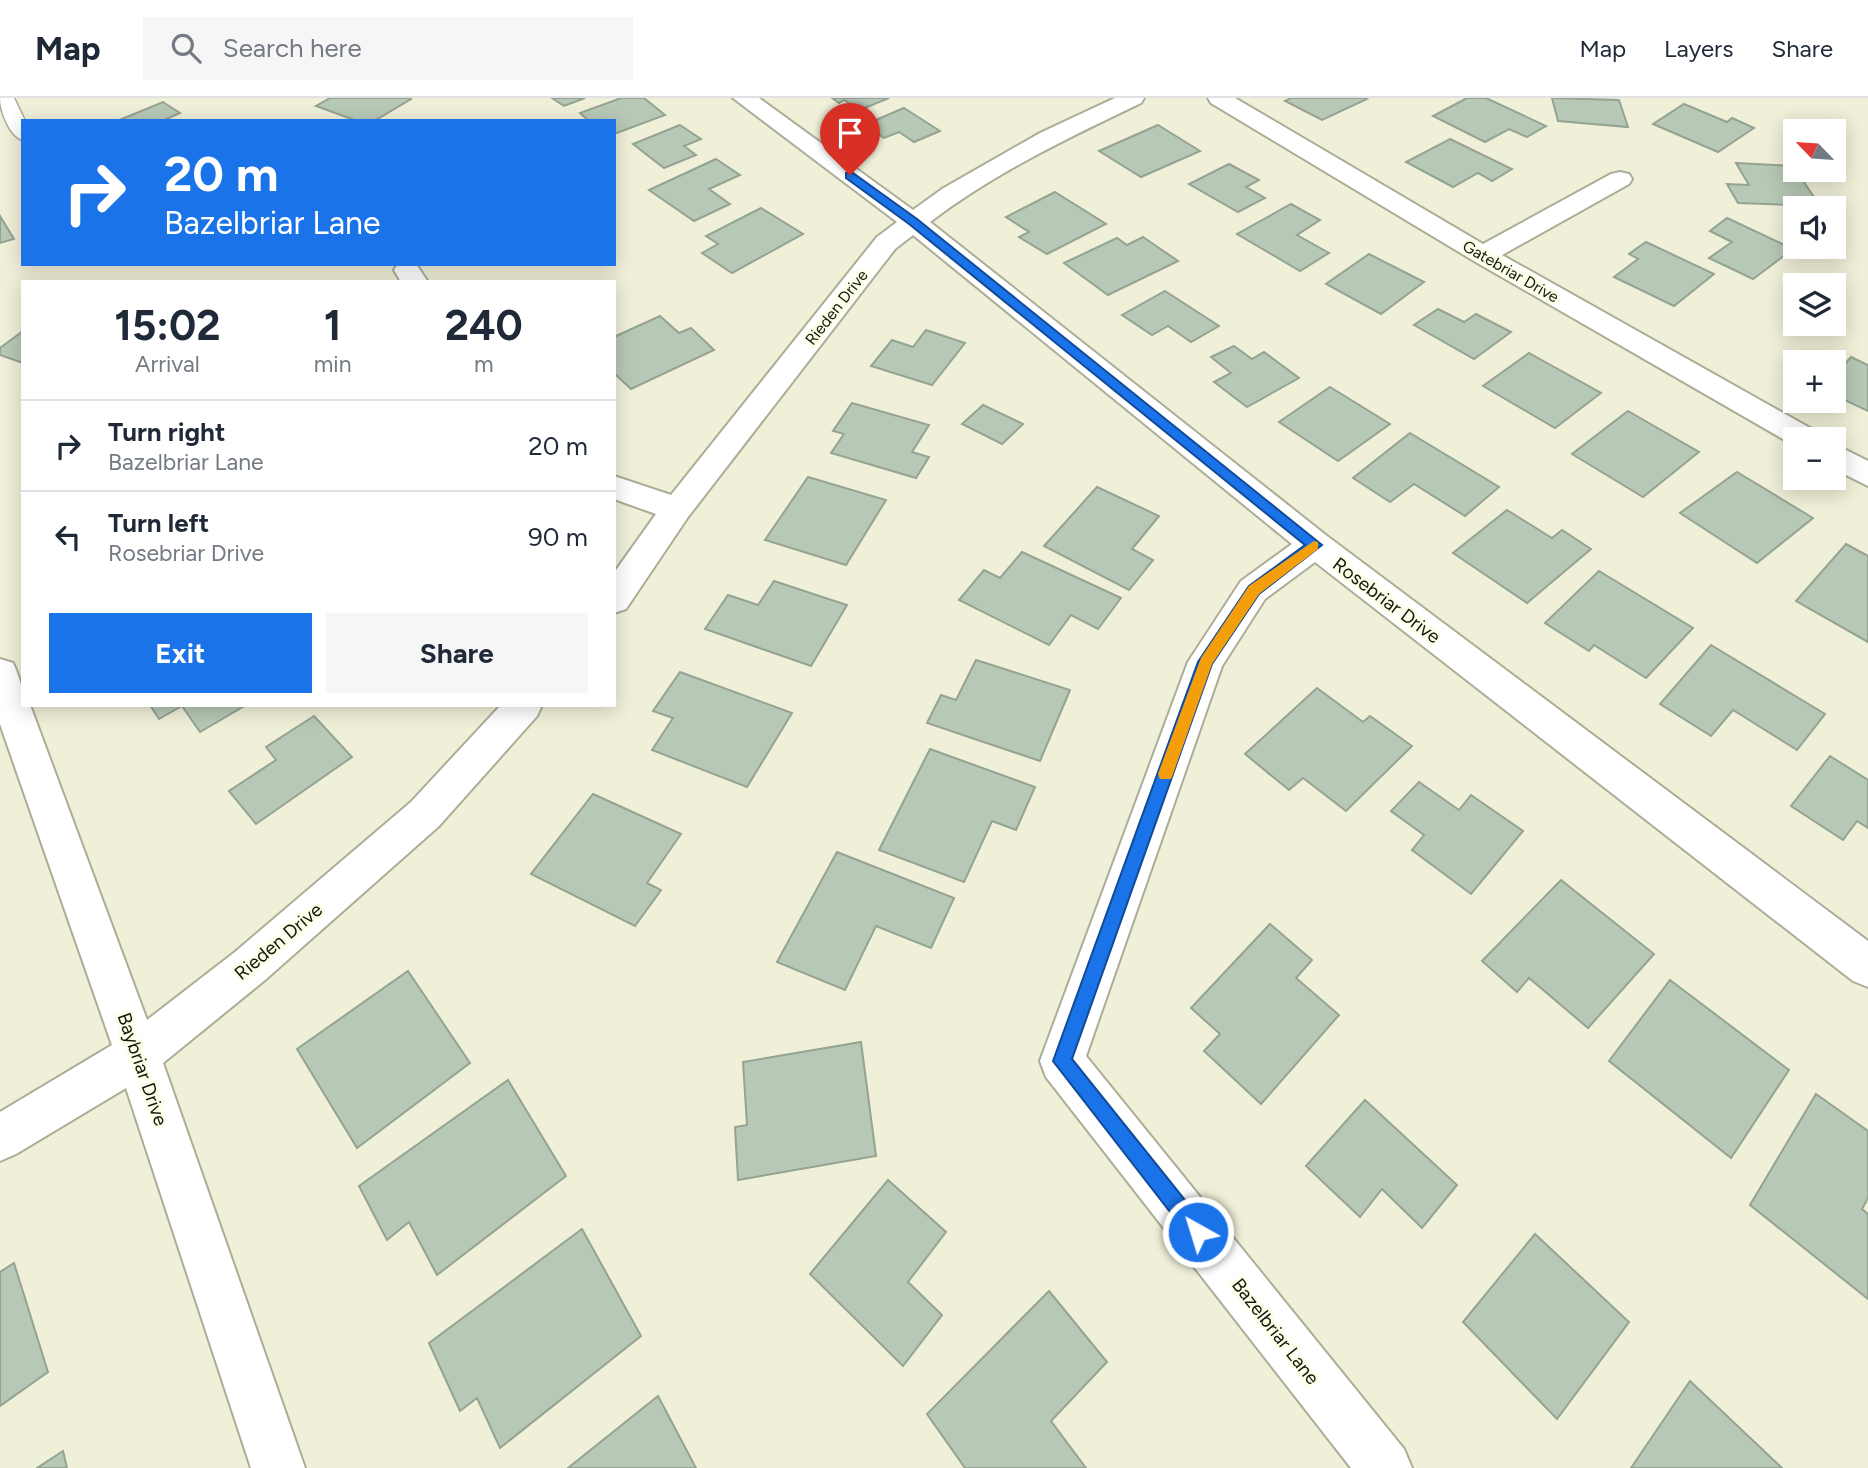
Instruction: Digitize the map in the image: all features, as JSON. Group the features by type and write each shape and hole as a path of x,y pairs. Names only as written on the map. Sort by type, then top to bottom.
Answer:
{"street":[{"name":"Rosebriar Drive","path":"744,98 913,222 1315,545 1868,967"},
{"name":"Rieden Drive","path":"616,597 677,509 886,243 951,194 1048,138 1133,98"},
{"name":"Gatebriar Drive","path":"1219,98 1483,255 1785,427"},
{"path":"1483,255 1620,179"},
{"path":"1846,462 1868,475"},
{"path":"616,488 677,509"},
{"name":"Bazelbriar Lane","path":"1315,545 1254,590 1206,662 1062,1061 1385,1468"},
{"name":"Baybriar Drive","path":"0,673 138,1055 278,1468"},
{"name":"Rieden Drive","path":"0,1138 138,1055 250,966 425,814 522,707"}],"lane":[{"path":"5,98 21,131"}],"building":[{"path":"330,98 411,99 377,119 352,119 316,106"},
{"path":"552,98 585,98 564,106"},
{"path":"621,98 644,98 665,115 616,133 616,119 587,119 580,113"},
{"path":"832,98 889,98 860,110 844,100 839,103"},
{"path":"1291,98 1367,99 1322,120 1285,101"},
{"path":"1467,98 1486,98 1546,126 1527,137 1509,129 1485,142 1433,116"},
{"path":"1552,98 1619,100 1628,127 1558,121"},
{"path":"163,102 180,113 166,119 122,119"},
{"path":"1684,104 1727,122 1732,118 1754,128 1718,152 1653,124"},
{"path":"904,108 940,131 914,142 899,132 884,138 864,125"},
{"path":"680,125 701,139 684,146 696,155 664,168 633,144"},
{"path":"1158,125 1200,151 1141,177 1099,151"},
{"path":"1450,139 1512,169 1492,181 1478,173 1453,187 1406,162"},
{"path":"716,159 740,175 709,189 730,204 694,221 649,190"},
{"path":"1736,163 1783,165 1783,182 1804,182 1813,196 1783,196 1783,205 1738,203 1727,184 1749,185"},
{"path":"1229,164 1259,180 1246,187 1265,198 1238,212 1189,184"},
{"path":"1055,192 1106,224 1047,254 1019,237 1029,232 1006,217"},
{"path":"1291,204 1320,220 1297,235 1329,253 1300,271 1237,234"},
{"path":"761,208 803,234 732,273 702,253 718,244 706,236"},
{"path":"0,216 14,239 0,243"},
{"path":"1727,218 1783,244 1783,256 1753,279 1709,258 1732,242 1710,231"},
{"path":"1143,237 1178,261 1108,295 1064,263 1117,238 1127,245"},
{"path":"1646,242 1714,274 1674,306 1614,277 1638,259 1629,254"},
{"path":"1369,254 1424,282 1381,314 1326,284"},
{"path":"1165,291 1219,326 1191,342 1168,326 1152,335 1122,315"},
{"path":"1438,309 1464,322 1476,314 1511,332 1474,359 1414,325"},
{"path":"660,316 679,333 691,328 714,350 631,389 616,375 616,336"},
{"path":"926,330 965,343 932,385 871,366 892,340 913,347"},
{"path":"21,332 21,362 0,355 0,348"},
{"path":"1234,346 1252,359 1264,352 1299,378 1247,407 1214,382 1231,373 1211,357"},
{"path":"1529,353 1601,393 1555,428 1483,386"},
{"path":"1851,357 1868,365 1868,411 1846,401 1846,363"},
{"path":"1330,387 1390,424 1338,461 1279,422"},
{"path":"852,403 929,425 912,452 929,457 916,478 831,453 844,434 833,431"},
{"path":"983,405 1023,424 1002,444 962,424"},
{"path":"1628,411 1699,452 1643,497 1572,454"},
{"path":"1410,433 1499,487 1465,516 1414,484 1390,502 1353,478"},
{"path":"1737,472 1813,518 1757,563 1680,513"},
{"path":"808,477 886,500 846,565 765,540"},
{"path":"1097,487 1159,516 1132,549 1153,560 1129,590 1044,546"},
{"path":"1507,510 1552,538 1562,530 1591,549 1527,603 1453,553"},
{"path":"1846,544 1868,556 1868,642 1796,601"},
{"path":"1022,552 1121,598 1098,629 1071,615 1049,645 959,600 984,570 1000,578"},
{"path":"1599,571 1693,628 1646,678 1594,645 1589,651 1545,623"},
{"path":"774,581 847,605 811,666 705,629 728,595 758,605"},
{"path":"1711,645 1825,714 1797,750 1733,710 1711,736 1660,704"},
{"path":"976,660 1070,690 1040,761 927,723 941,695 956,700"},
{"path":"680,672 792,713 747,787 652,750 673,718 653,711"},
{"path":"1317,688 1363,722 1370,716 1412,746 1346,811 1303,778 1289,790 1245,754"},
{"path":"151,707 180,707 159,719"},
{"path":"183,707 243,707 200,732"},
{"path":"314,716 352,757 256,824 229,791 276,760 266,747"},
{"path":"930,749 1035,787 1016,830 992,821 964,882 879,850"},
{"path":"1830,756 1868,780 1868,828 1857,821 1843,840 1791,806"},
{"path":"1419,782 1459,810 1471,795 1523,831 1471,894 1412,850 1424,835 1391,811"},
{"path":"593,794 681,834 647,883 661,890 635,926 531,874"},
{"path":"837,852 954,898 931,948 876,926 845,990 777,962"},
{"path":"1561,880 1654,954 1588,1028 1529,978 1517,992 1482,961"},
{"path":"1270,924 1312,960 1296,978 1339,1015 1261,1104 1204,1051 1220,1034 1191,1008"},
{"path":"408,971 470,1063 357,1148 297,1049"},
{"path":"1670,980 1789,1070 1731,1158 1609,1061"},
{"path":"861,1042 876,1156 738,1180 735,1127 747,1125 743,1062"},
{"path":"508,1080 566,1176 437,1275 409,1222 387,1240 359,1186"},
{"path":"1816,1094 1868,1131 1868,1198 1862,1209 1868,1214 1868,1299 1750,1205"},
{"path":"1365,1100 1457,1185 1422,1228 1382,1189 1360,1217 1306,1166"},
{"path":"888,1180 946,1232 908,1282 942,1315 903,1366 810,1274"},
{"path":"582,1229 641,1336 500,1448 477,1398 460,1411 429,1343"},
{"path":"1535,1234 1629,1322 1557,1419 1463,1322"},
{"path":"14,1263 48,1372 0,1406 0,1272"},
{"path":"1049,1291 1107,1362 1051,1421 1086,1468 965,1468 927,1414"},
{"path":"1690,1381 1782,1468 1631,1468"},
{"path":"658,1396 696,1468 568,1468"},
{"path":"63,1451 67,1468 37,1468"}],"slow traffic":[{"path":"1165,774 1206,662 1254,590 1314,546"}],"route":[{"path":"850,175 913,222 1315,545 1254,590 1206,662 1062,1061 1198,1232"}]}
